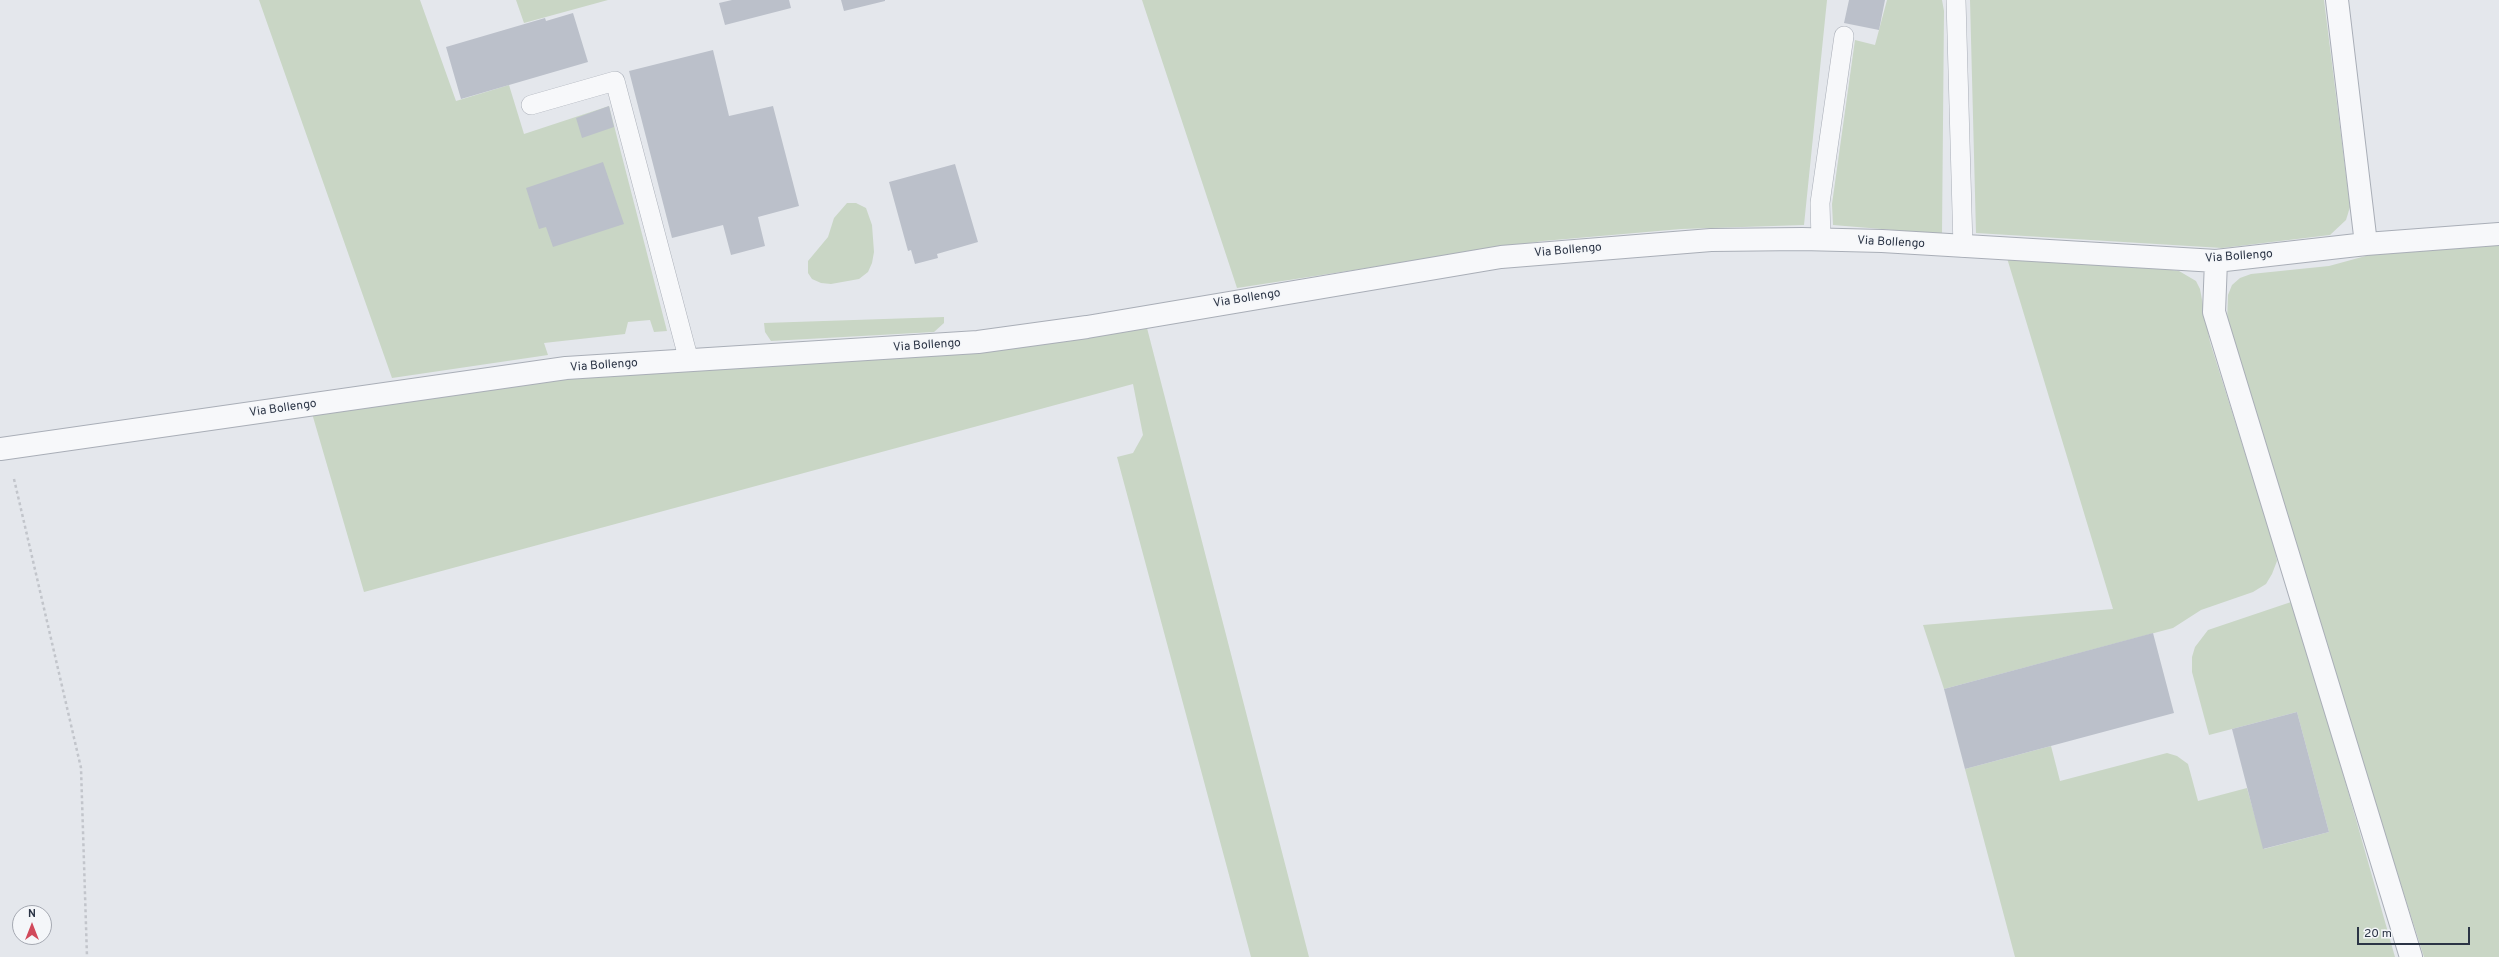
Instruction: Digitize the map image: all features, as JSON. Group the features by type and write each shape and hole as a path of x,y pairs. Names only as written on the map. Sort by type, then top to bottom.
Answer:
{"street":[{"path":"2337,0 2366,244"},
{"name":"Via Bollengo","path":"3,448 566,368 978,342 1087,327 1501,257 1711,240 1821,240 1882,241 2216,261 2366,244 2499,234"},
{"path":"2216,261 2214,312 2411,957"}],"lane":[{"path":"1956,0 1963,247"},
{"path":"1821,240 1820,203 1844,36"},
{"path":"531,105 615,81 689,361"}],"path":[{"path":"3,448 81,768 87,957"}],"green space":[{"path":"259,0 420,0 456,101 509,85 524,134 609,106 667,331 654,332 650,320 628,322 625,334 544,343 548,355 392,378"},
{"path":"516,0 608,0 524,23"},
{"path":"1142,0 1827,0 1804,225 1681,229 1543,241 1237,288"},
{"path":"1887,0 1942,0 1944,11 1942,234 1833,225 1832,204 1855,40 1875,45"},
{"path":"1970,0 2324,0 2350,207 2346,220 2330,235 2222,248 1976,233"},
{"path":"847,203 856,203 866,208 872,225 874,252 872,263 868,272 859,279 831,284 821,283 812,279 808,273 808,261 828,237 834,218"},
{"path":"2499,244 2499,957 2424,957 2304,580 2227,322 2228,295 2232,285 2240,278 2251,274 2329,266 2373,254"},
{"path":"2007,258 2148,267 2179,271 2196,281 2200,289 2210,342 2274,545 2277,561 2266,584 2253,592 2201,610 2173,628 1944,689 1923,625 2113,609"},
{"path":"944,317 944,323 934,332 771,341 765,332 764,323"},
{"path":"1147,328 1309,957 1251,957 1117,457 1133,453 1143,435 1133,384 364,592 311,410 565,377 976,349"},
{"path":"2294,601 2395,957 2015,957 1965,769 2051,746 2060,781 2167,753 2177,756 2188,764 2198,801 2247,788 2264,849 2329,832 2297,712 2209,735 2192,672 2192,657 2195,647 2208,630"}],"building":[{"path":"732,0 789,0 791,8 725,25 719,3"},
{"path":"841,0 885,0 885,1 844,11"},
{"path":"1849,0 1885,0 1879,30 1844,23"},
{"path":"573,13 588,62 461,99 446,47 545,18 546,21"},
{"path":"713,50 729,116 773,106 799,206 758,217 765,246 731,255 723,225 672,238 629,71"},
{"path":"609,106 614,127 582,138 576,118"},
{"path":"603,162 624,224 553,247 546,227 539,229 526,188"},
{"path":"955,164 978,242 937,254 938,258 915,264 911,250 908,251 889,182"},
{"path":"2153,633 2174,713 1965,769 1944,689"},
{"path":"2297,712 2329,832 2263,849 2232,729"}]}
